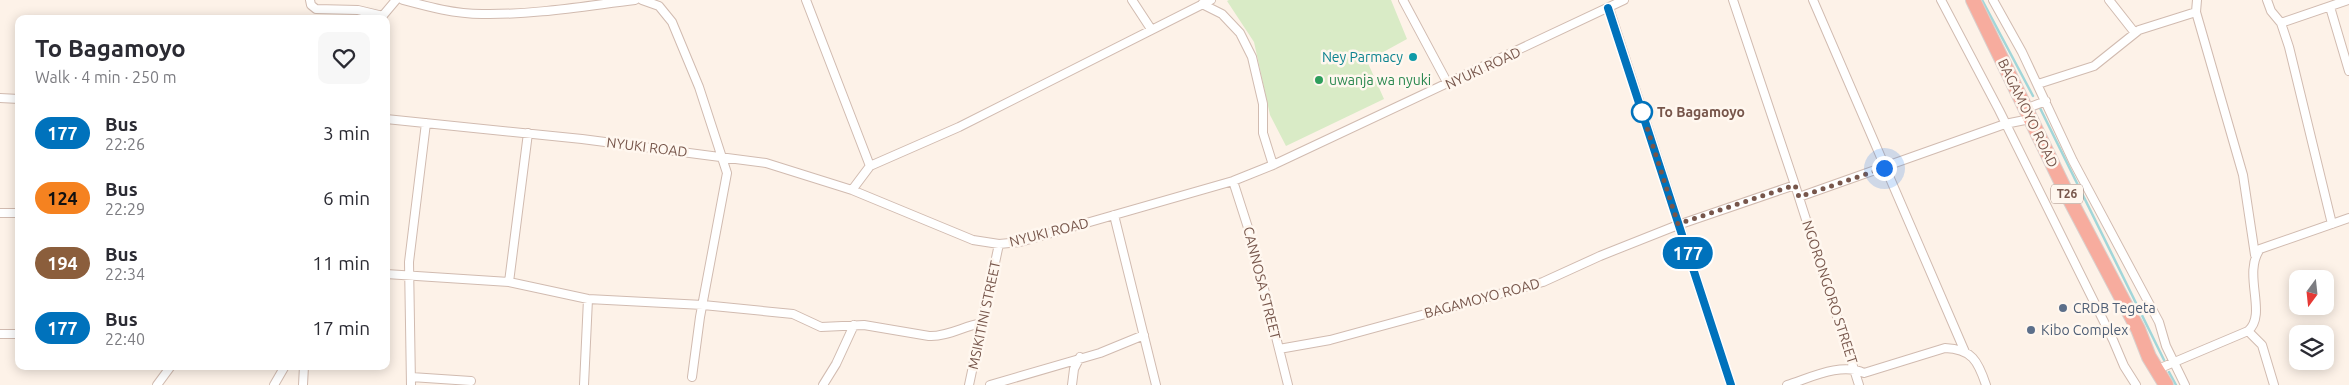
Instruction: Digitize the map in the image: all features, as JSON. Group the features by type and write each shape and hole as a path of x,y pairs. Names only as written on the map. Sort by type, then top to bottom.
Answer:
{"highway":[{"name":"BAGAMOYO ROAD","path":"1973,0 2028,114 2138,329 2149,357 2166,385"}],"street":[{"path":"310,0 311,5 316,9 358,10 374,15"},
{"path":"383,15 396,0"},
{"path":"403,0 437,9 482,14 589,6 635,0"},
{"path":"642,0 659,3 672,22 699,87 727,173 692,377"},
{"path":"806,0 870,166"},
{"path":"1132,0 1151,29"},
{"path":"852,190 870,166 959,127 1211,0"},
{"path":"1403,0 1448,84"},
{"name":"NYUKI ROAD","path":"390,119 723,156 766,163 852,190 956,235 999,244 1020,242 1233,181 1273,165 1624,0"},
{"name":"NGORONGORO STREET","path":"1733,0 1859,385"},
{"path":"1814,0 1884,168 1965,352 1980,365 1986,385"},
{"path":"1941,0 2105,322 2124,366 2136,385"},
{"path":"1993,0 2038,84 2074,161 2158,322 2173,362 2185,385"},
{"path":"2109,0 2135,33"},
{"path":"2158,369 2248,331 2254,326 2257,317 2253,285 2255,255 2243,175 2196,12 2197,0"},
{"path":"2267,0 2271,11 2281,24 2289,46 2332,224"},
{"path":"2281,24 2348,0"},
{"path":"1202,4 1222,14 1234,26 1240,33 1252,57 1263,104 1263,133 1273,165"},
{"path":"2330,7 2349,71"},
{"path":"1608,8 1731,385"},
{"path":"2038,84 2094,66 2135,33 2196,12"},
{"path":"0,98 15,99"},
{"path":"1799,197 2005,124 2028,114 2046,100"},
{"path":"426,123 409,262 411,381 471,381"},
{"path":"509,282 528,134"},
{"name":"CANNOSA STREET","path":"1233,181 1251,237 1288,385"},
{"name":"BAGAMOYO ROAD","path":"1279,349 1330,340 1543,282 1678,224 1795,185"},
{"path":"0,213 15,213"},
{"path":"1114,215 1156,385"},
{"path":"2255,255 2260,249 2268,245 2349,218"},
{"name":"MSIKITINI STREET","path":"969,385 999,244"},
{"path":"390,274 509,282 588,299 703,305 793,314 820,326 854,325 938,337 963,326 982,323"},
{"path":"584,385 588,299"},
{"path":"823,385 836,364 854,325"},
{"path":"2248,331 2262,345 2274,385"},
{"path":"0,334 15,334"},
{"path":"990,385 1080,357 1100,353 1144,335"},
{"path":"1787,385 1840,369 1855,368 1864,373 1945,348 1965,352"},
{"path":"1072,385 1074,369 1080,357"},
{"path":"157,385 168,370"},
{"path":"274,385 283,370"},
{"path":"303,385 304,370"}],"green space":[{"name":"uwanja wa nyuki","path":"1391,0 1407,39 1367,61 1384,99 1286,146 1270,115 1254,42 1227,1"}],"waterway":[{"path":"1982,0 2033,96"},
{"path":"2040,108 2164,360"},
{"path":"2169,372 2176,385"}],"bus line":[{"name":"177","path":"1608,8 1731,385"}],"place":[{"name":"Ney Parmacy","path":"1413,57"},
{"name":"uwanja wa nyuki","path":"1319,80"},
{"name":"To Bagamoyo","path":"1642,112"},
{"name":"CRDB Tegeta","path":"2063,308"},
{"name":"Kibo Complex","path":"2031,330"}],"route":[{"path":"1642,112 1678,224 1795,185 1799,197 1884,168"}]}
